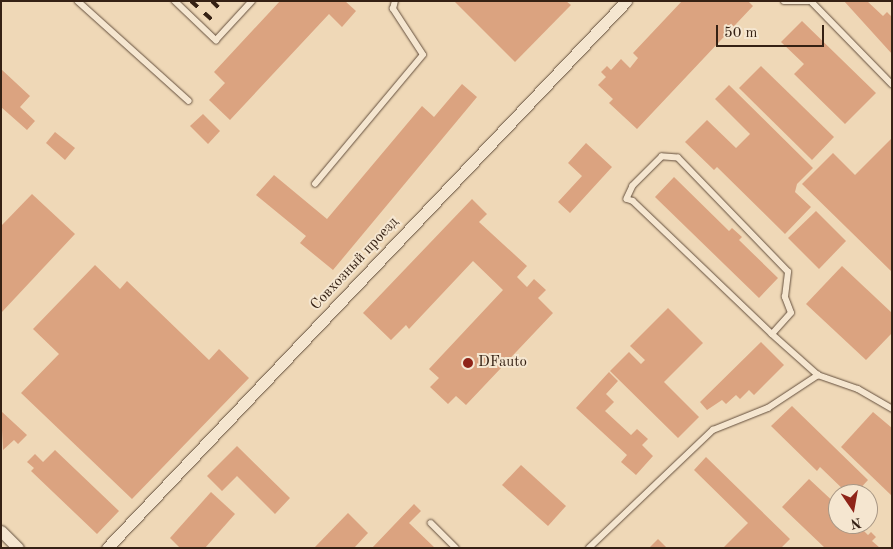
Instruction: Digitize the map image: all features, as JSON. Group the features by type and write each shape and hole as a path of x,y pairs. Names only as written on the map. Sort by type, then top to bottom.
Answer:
{"street":[{"name":"Совхозный проезд","path":"106,548 626,1"},
{"path":"1,531 18,548"}],"lane":[{"path":"78,1 189,100"},
{"path":"175,1 216,40 252,1"},
{"path":"315,184 423,55 393,9 395,1"},
{"path":"784,1 811,1 892,84"},
{"path":"772,334 791,313 785,297 788,272 678,158 662,157 633,186 627,199 633,201 772,334 818,375 858,389 892,408"},
{"path":"590,548 713,430 768,408 818,375"},
{"path":"431,523 456,548"}],"building":[{"path":"280,1 345,1 356,11 342,27 329,14 230,120 209,100 225,83 214,72"},
{"path":"454,1 566,1 571,5 515,62"},
{"path":"682,1 748,1 753,6 637,129 609,103 613,99 598,85 606,77 601,72 607,66 611,70 621,59 630,68 638,58 633,53"},
{"path":"844,1 867,1 883,16 887,12 892,17 892,54"},
{"path":"802,21 876,93 845,124 794,74 804,64 781,42"},
{"path":"761,66 834,137 812,160 739,88"},
{"path":"1,69 30,96 20,107 35,121 27,130 1,107"},
{"path":"462,84 477,97 333,270 300,243 306,236 256,195 274,175 327,219 422,106 434,117"},
{"path":"729,85 813,168 797,184 795,192 811,207 785,234 717,167 714,170 685,142 707,120 736,148 750,134 715,99"},
{"path":"203,114 220,131 208,144 190,126"},
{"path":"55,132 75,148 65,160 46,143"},
{"path":"892,138 892,272 802,184 833,153 855,175"},
{"path":"586,143 612,167 570,213 558,202 582,176 568,163"},
{"path":"674,177 729,231 732,228 742,237 739,240 778,278 759,298 655,197"},
{"path":"32,194 75,234 1,313 1,226"},
{"path":"472,199 487,214 479,222 527,266 517,277 527,287 534,279 546,290 538,298 553,313 466,405 456,396 448,404 430,387 439,378 429,369 503,290 473,261 409,329 406,325 391,340 363,313"},
{"path":"816,211 846,241 819,269 788,238"},
{"path":"95,265 120,289 127,281 209,360 219,349 249,378 132,499 21,393 59,354 33,329"},
{"path":"842,266 892,313 892,333 866,360 806,304"},
{"path":"668,308 703,343 664,382 699,417 678,438 610,371 629,352 641,364 645,360 630,346"},
{"path":"761,342 784,365 754,395 749,390 740,399 736,395 726,404 722,400 707,410 700,402"},
{"path":"609,372 618,381 606,394 614,402 605,411 631,435 637,429 648,439 642,445 653,456 636,475 621,462 627,455 576,408"},
{"path":"792,406 868,480 864,484 838,484 820,467 817,471 771,426"},
{"path":"1,411 27,435 18,444 14,440 3,450"},
{"path":"873,412 892,428 892,496 841,447"},
{"path":"237,446 290,498 275,514 237,476 222,491 207,476"},
{"path":"55,450 119,511 97,534 31,471 34,468 27,462 35,454 43,462"},
{"path":"706,457 790,539 781,548 723,548 748,523 694,470"},
{"path":"521,465 566,506 548,526 502,485"},
{"path":"809,479 828,497 828,534 873,534 876,537 872,541 880,548 825,548 782,507"},
{"path":"211,492 235,514 205,548 180,548 170,538"},
{"path":"414,504 421,511 409,523 435,548 372,548"},
{"path":"348,513 368,533 354,548 314,548"},
{"path":"658,539 667,548 649,548"}],"railway":[{"path":"191,1 213,21"},
{"path":"212,1 222,11"}],"place":[{"name":"DFauto","path":"468,363"}]}
